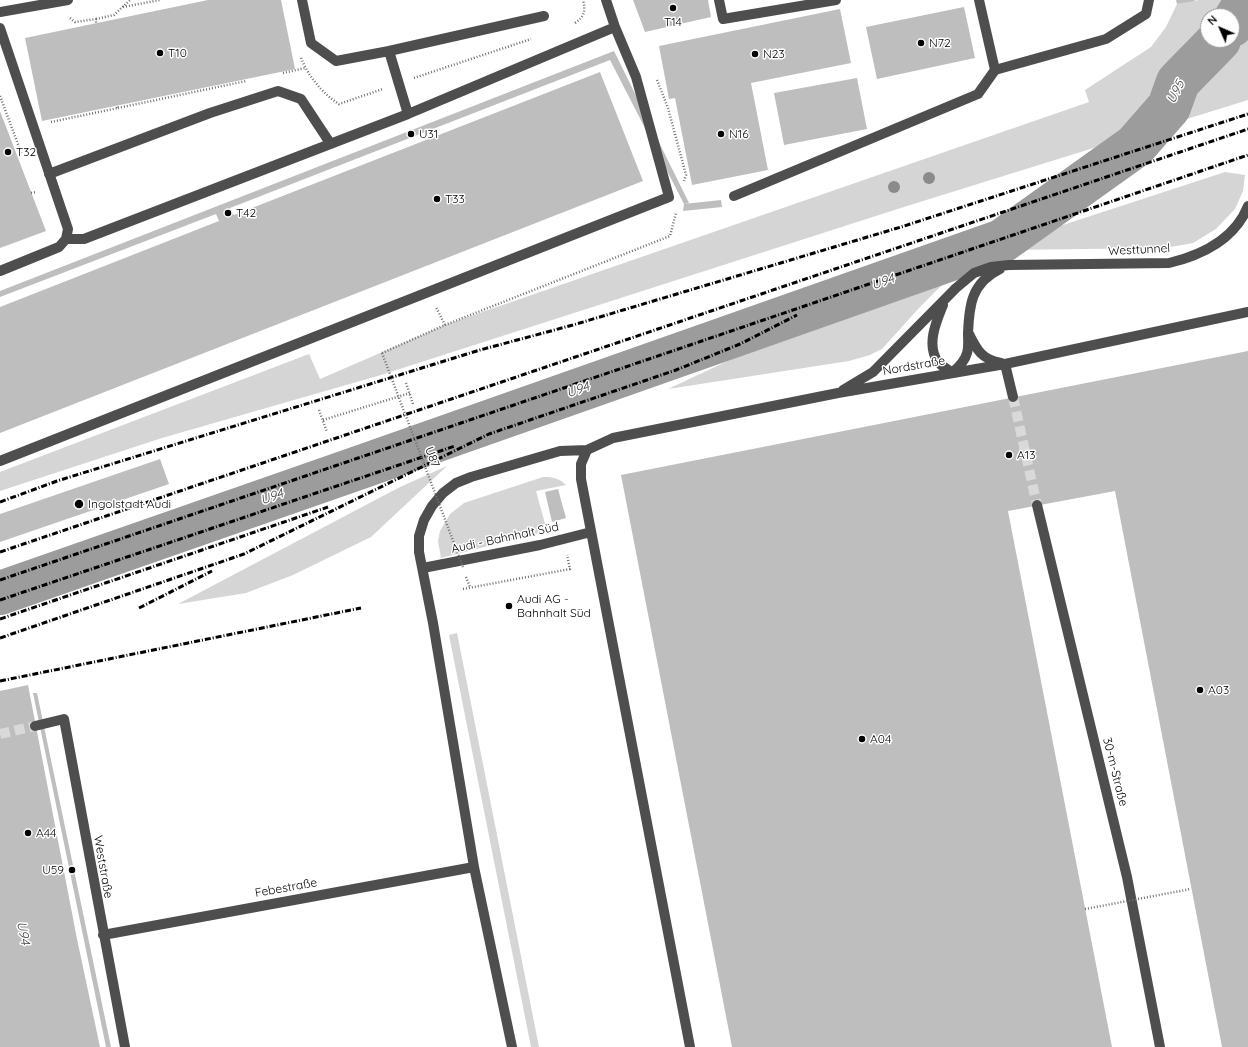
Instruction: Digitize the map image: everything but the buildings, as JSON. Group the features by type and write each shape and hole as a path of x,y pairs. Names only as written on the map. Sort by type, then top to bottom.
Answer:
{"lane":[{"path":"0,12 68,0"},
{"path":"302,0 311,43 336,61 389,51 544,16"},
{"path":"0,461 669,197 636,77 615,27 606,0"},
{"path":"719,0 723,19 836,0"},
{"path":"979,0 995,70"},
{"path":"734,196 978,94 995,70 1106,39 1146,14 1149,0"},
{"path":"66,239 84,239 408,114 615,27"},
{"path":"0,28 68,229 66,239 59,247 50,252 0,271"},
{"path":"389,51 408,114"},
{"path":"49,174 210,113 278,91 301,99 330,143"},
{"name":"Westtunnel","path":"838,393 873,372 974,273 991,267 1009,265 1169,262 1186,259 1213,247 1236,226 1248,206"},
{"path":"946,300 936,324 932,351 938,363 952,373 962,364 967,353 970,304 978,286 990,274 1009,265"},
{"name":"Nordstraße","path":"587,450 613,438 838,393 1005,364 1248,312"},
{"path":"968,332 977,350 989,360 1005,364 1014,397"},
{"path":"512,1047 474,867 433,623 419,552 419,536 424,520 432,506 443,493 456,484 471,477 560,451 587,450 581,464 581,471 591,532 690,1047"},
{"name":"30-m-Straße","path":"1038,505 1127,877 1160,1047"},
{"name":"Audi - Bahnhalt Süd","path":"423,568 540,545 591,532"},
{"name":"Weststraße","path":"35,726 64,719 102,935 124,1047"},
{"name":"Febestraße","path":"102,935 474,867"}],"path":[{"path":"96,19 114,15 130,0"},
{"path":"123,7 160,0"},
{"path":"282,73 305,68"},
{"path":"33,126 250,80"},
{"path":"0,96 25,162"},
{"path":"31,193 36,191 38,198"},
{"name":"U87","path":"440,328 382,353 400,396 463,567"},
{"path":"406,383 408,393 413,404"},
{"path":"323,420 408,393"},
{"path":"319,410 327,432"},
{"path":"463,589 570,569 567,554"},
{"path":"1085,909 1191,889"}],"shaded area":[{"path":"1199,0 1248,0 1248,100 907,206 381,375 162,438 0,491 0,472 309,354 320,379 445,325 1089,102 1085,90 1151,47 1166,27 1177,4"},
{"path":"1225,172 1245,175 1243,191 1235,209 1216,229 1193,243 1165,248 1004,250 980,257 958,269 919,308 882,349 870,355 849,361 668,389 766,343 830,307 1002,245"},
{"path":"447,466 371,537 293,575 246,593 178,604 400,487"},
{"path":"543,477 556,478 566,485 536,491 547,531 441,558 438,541 440,531 450,514 464,503"},
{"path":"457,633 539,1047 531,1047 449,635"}],"waterway":[{"name":"U95","path":"1240,12 1247,0"},
{"name":"U95","path":"1240,12 1247,0"},
{"name":"U95","path":"1199,61 1211,48"},
{"name":"U94","path":"0,593 1002,241 1135,146 1169,107 1178,82 1211,48"}],"tunnel":[{"path":"1013,397 1037,505"},
{"path":"0,734 35,726"}],"railway":[{"path":"0,502 57,481 480,350 573,325 901,227 1248,114"},
{"path":"0,552 1248,129"},
{"path":"0,580 1248,155"},
{"path":"0,638 244,554 489,434 676,370 740,344 797,315"},
{"path":"0,600 455,446"},
{"path":"0,619 328,507"},
{"path":"139,608 212,571"},
{"path":"0,681 361,608"}],"place":[{"name":"T14","path":"673,8"},
{"name":"N72","path":"921,43"},
{"name":"T10","path":"160,53"},
{"name":"N23","path":"755,54"},
{"name":"U31","path":"411,134"},
{"name":"N16","path":"721,134"},
{"name":"T32","path":"8,152"},
{"name":"T33","path":"437,199"},
{"name":"T42","path":"228,213"},
{"name":"A13","path":"1009,455"},
{"name":"Ingolstadt Audi","path":"79,504"},
{"name":"Audi AG - Bahnhalt Süd","path":"509,606"},
{"name":"A03","path":"1200,690"},
{"name":"A04","path":"862,739"},
{"name":"A44","path":"28,833"},
{"name":"U59","path":"72,870"}]}
